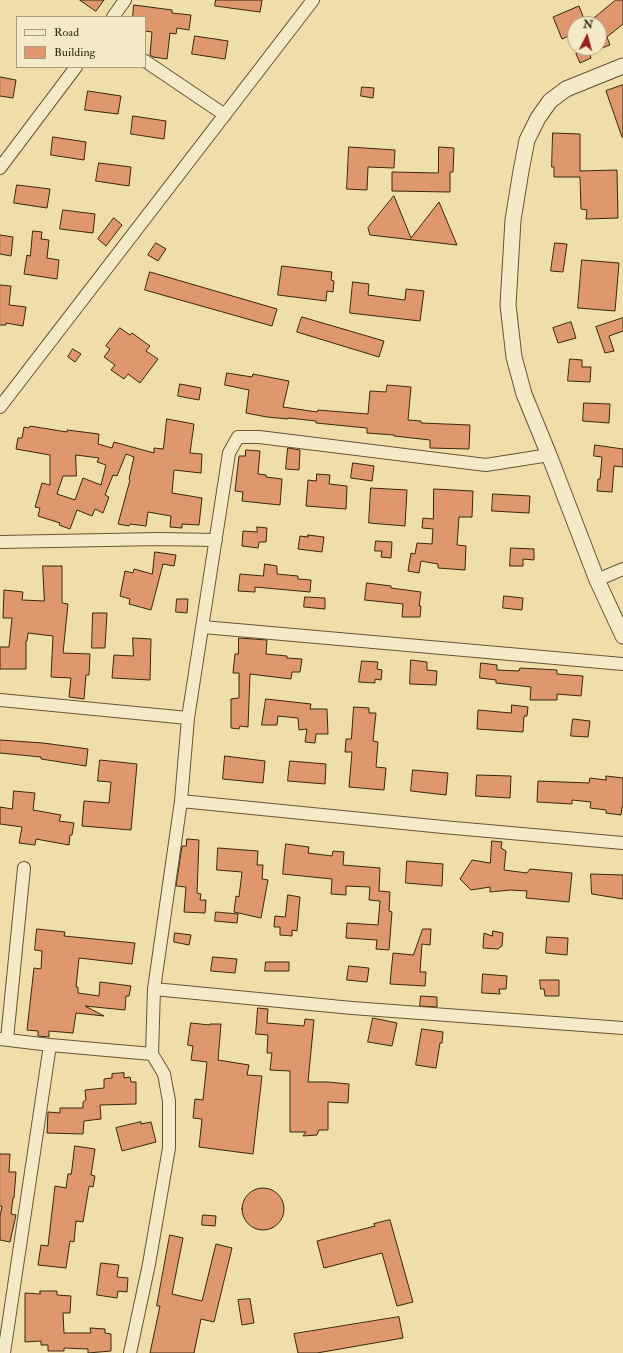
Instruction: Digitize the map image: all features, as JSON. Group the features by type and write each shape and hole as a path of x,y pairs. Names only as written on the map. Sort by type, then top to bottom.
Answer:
{"street":[{"path":"114,16 125,0"},
{"path":"0,408 313,0"},
{"path":"146,62 225,115"},
{"path":"623,66 566,89 550,101 538,118 527,140 513,220 508,305 514,357 524,394 597,580 623,636"},
{"path":"0,168 75,68"},
{"path":"130,1353 149,1264 169,1148 170,1101 164,1074 152,1054 154,989 181,801 188,718 229,453 238,437 259,437 486,465 549,455"},
{"path":"0,542 159,539 216,540"},
{"path":"597,580 623,569"},
{"path":"203,627 623,664"},
{"path":"0,700 188,718"},
{"path":"181,801 623,843"},
{"path":"24,868 4,1039 50,1045 152,1054"},
{"path":"154,989 352,1008 623,1028"},
{"path":"4,1353 50,1045"}],"building":[{"path":"80,0 104,0 96,11"},
{"path":"216,0 262,0 260,12 215,6"},
{"path":"616,0 623,0 623,24 607,37 607,16 596,16"},
{"path":"134,5 172,10 172,13 191,15 189,30 177,28 176,34 170,33 167,59 153,57 150,55 152,32 146,31 146,16 133,16"},
{"path":"579,6 583,16 567,16 567,37 562,39 553,17"},
{"path":"195,36 228,41 225,59 192,54"},
{"path":"607,37 610,45 607,46"},
{"path":"577,56 590,56 591,58 580,63"},
{"path":"0,77 16,80 13,98 0,96"},
{"path":"623,85 623,137 622,137 606,91"},
{"path":"362,87 374,88 373,98 361,96"},
{"path":"88,91 121,96 118,114 85,110"},
{"path":"133,116 166,121 164,139 131,134"},
{"path":"553,133 580,134 580,171 617,170 618,218 586,219 587,210 581,209 580,177 554,177 554,167 552,167"},
{"path":"53,137 86,142 84,160 51,155"},
{"path":"349,147 395,150 394,168 368,167 367,190 347,189"},
{"path":"439,147 454,148 453,172 450,172 450,192 392,191 392,172 438,173"},
{"path":"99,163 131,167 129,186 96,181"},
{"path":"17,185 50,189 47,208 14,203"},
{"path":"394,196 411,238 439,202 457,245 370,235 368,228"},
{"path":"63,210 95,214 93,233 60,229"},
{"path":"114,218 122,225 106,246 98,239"},
{"path":"33,231 42,232 41,239 49,240 47,258 59,260 57,279 24,274 27,255 30,256"},
{"path":"0,235 13,237 11,256 0,254"},
{"path":"156,243 166,249 158,261 148,255"},
{"path":"555,243 567,244 563,272 551,271"},
{"path":"582,260 619,263 615,311 578,308"},
{"path":"282,266 332,272 331,280 334,281 333,292 327,291 326,301 278,295"},
{"path":"150,272 277,309 272,326 145,290"},
{"path":"353,282 369,284 368,295 405,300 406,289 424,291 420,321 350,313"},
{"path":"0,285 11,286 9,305 26,307 23,326 6,323 6,325 0,325"},
{"path":"302,317 384,341 379,357 297,332"},
{"path":"623,318 623,331 609,336 614,351 605,353 596,327"},
{"path":"571,322 576,338 558,343 553,328"},
{"path":"120,328 130,335 132,333 150,346 146,351 158,359 140,383 128,374 124,379 111,370 115,365 104,357 110,349 106,346"},
{"path":"73,349 81,354 75,362 68,357"},
{"path":"570,359 582,360 582,367 591,367 590,382 568,381"},
{"path":"227,373 252,377 253,374 289,381 283,407 317,412 318,410 368,414 370,391 386,392 387,385 411,387 408,420 421,421 421,423 470,425 469,449 430,448 430,440 367,433 367,428 316,423 316,421 267,417 246,413 249,390 225,385"},
{"path":"180,384 201,388 199,400 178,396"},
{"path":"584,403 610,404 609,423 583,421"},
{"path":"167,419 194,424 190,453 202,454 201,473 174,470 172,493 202,498 199,525 182,524 182,528 170,527 171,516 148,512 146,526 130,524 129,526 118,524 130,480 134,457 126,454 117,476 113,475 105,495 109,497 103,513 95,509 92,516 77,510 70,529 59,525 60,523 38,516 40,508 35,507 42,483 50,485 50,455 16,449 18,438 22,438 24,427 29,428 30,426 67,432 67,430 99,434 98,444 112,448 114,442 154,453 154,448 163,449","holes":["76,455 99,458 97,462 106,465 101,485 83,478 75,500 57,494 63,476 76,476"]},
{"path":"595,445 623,449 623,467 614,466 612,492 597,491 598,479 600,479 602,457 594,456"},
{"path":"288,448 300,450 299,470 286,469"},
{"path":"246,450 260,451 258,474 266,475 266,477 282,479 280,505 242,501 243,492 235,491 239,456 245,456"},
{"path":"353,463 374,466 372,481 351,478"},
{"path":"317,474 330,475 329,484 347,486 346,509 306,506 308,480 316,481"},
{"path":"371,488 407,490 405,526 369,523"},
{"path":"434,489 473,491 472,517 459,517 457,545 466,546 465,570 438,568 438,564 421,561 419,573 408,571 411,553 415,554 417,543 432,544 433,529 422,528 423,518 433,519"},
{"path":"493,494 530,496 529,513 492,511"},
{"path":"257,527 267,528 266,542 259,542 258,548 242,546 243,531 257,532"},
{"path":"308,535 324,537 322,552 298,549 300,536 308,537"},
{"path":"376,541 392,542 391,558 381,557 382,551 375,551"},
{"path":"511,548 534,549 534,560 523,559 523,566 510,566"},
{"path":"155,552 176,555 174,566 163,564 151,610 129,604 130,599 120,596 125,571 133,573 134,569 152,574"},
{"path":"265,564 277,566 277,574 298,576 298,579 311,580 310,592 255,587 255,592 238,591 240,574 263,576"},
{"path":"43,566 62,566 62,603 68,604 63,653 90,654 89,675 86,675 84,699 69,697 71,678 51,677 53,636 28,633 26,641 26,669 0,669 0,647 9,647 12,618 3,618 4,590 23,592 22,600 44,601"},
{"path":"367,583 421,592 419,606 421,606 420,617 402,617 403,604 365,600"},
{"path":"504,596 523,598 522,610 503,608"},
{"path":"305,597 325,598 325,609 304,607"},
{"path":"177,599 188,599 187,613 176,612"},
{"path":"93,613 107,613 105,648 92,648"},
{"path":"133,638 151,639 150,680 112,678 114,655 133,656"},
{"path":"239,638 267,640 266,654 302,659 300,672 292,672 291,679 250,674 248,727 240,726 239,729 231,728 231,699 239,698 239,673 233,673 235,654 238,654"},
{"path":"411,660 427,662 427,670 437,671 436,685 410,684"},
{"path":"362,661 378,662 377,669 382,670 381,680 375,679 375,683 359,682"},
{"path":"481,663 497,665 497,670 519,671 520,668 557,670 557,674 583,676 581,696 557,694 557,700 530,700 531,687 496,683 496,680 480,678"},
{"path":"266,699 311,704 310,709 327,709 328,734 316,734 315,743 305,742 307,729 299,730 298,718 278,716 277,725 262,725"},
{"path":"512,705 528,707 527,716 524,716 523,732 477,729 478,710 511,713"},
{"path":"354,707 369,708 369,713 376,713 373,741 378,742 376,767 386,768 384,790 349,787 352,752 345,752 346,739 351,739"},
{"path":"573,719 590,721 588,737 571,736"},
{"path":"0,740 43,743 88,749 86,766 41,759 41,757 0,753"},
{"path":"225,756 265,761 263,783 223,779"},
{"path":"100,760 137,764 131,830 82,826 84,801 109,803 111,782 98,781"},
{"path":"290,761 326,764 325,784 288,781"},
{"path":"413,770 448,773 446,795 411,791"},
{"path":"477,775 511,776 510,798 476,796"},
{"path":"606,776 623,778 623,807 621,815 606,813 606,810 590,808 591,802 572,800 572,804 537,802 538,781 589,783 590,778 606,780"},
{"path":"14,791 35,793 33,810 61,815 59,821 74,823 72,835 70,835 69,845 36,839 35,845 19,843 22,827 0,824 0,807 12,809"},
{"path":"187,839 199,840 197,893 201,894 200,900 206,900 205,913 184,912 186,887 176,886 182,846 186,846"},
{"path":"492,841 502,842 501,848 506,851 504,870 527,873 530,869 572,873 569,902 526,898 527,891 510,890 490,892 490,887 471,890 460,879 472,860 490,863"},
{"path":"286,844 309,847 308,853 332,856 333,851 344,852 343,865 380,868 379,891 390,892 389,911 392,912 389,950 376,949 377,940 346,938 347,923 378,925 380,901 369,900 370,887 346,886 346,895 331,894 332,879 283,874"},
{"path":"218,848 258,851 257,865 263,865 262,879 268,880 261,918 234,912 236,896 239,897 242,872 217,870"},
{"path":"407,861 443,864 442,886 406,883"},
{"path":"591,874 623,875 623,899 592,894"},
{"path":"288,895 300,897 297,931 292,930 292,936 280,935 280,927 274,927 275,916 285,917"},
{"path":"216,912 238,914 237,923 215,921"},
{"path":"37,929 65,932 64,936 135,943 132,964 79,958 76,987 78,987 78,993 99,996 100,982 131,986 129,996 126,996 125,1010 85,1006 104,1016 76,1013 73,1033 49,1031 49,1037 38,1036 38,1031 27,1030 34,968 41,969 42,951 35,950"},
{"path":"423,929 431,929 430,945 422,944 420,972 426,972 425,986 390,984 393,953 413,955"},
{"path":"493,931 503,933 502,946 498,949 483,948 484,933 492,936"},
{"path":"175,933 191,935 189,945 174,942"},
{"path":"547,937 568,938 567,955 546,953"},
{"path":"213,957 237,959 235,973 211,971"},
{"path":"266,962 289,962 289,971 265,971"},
{"path":"349,966 369,968 367,982 347,980"},
{"path":"483,974 507,976 506,989 499,989 500,994 482,993"},
{"path":"540,980 559,980 559,996 545,996 544,989 541,989"},
{"path":"421,996 437,997 437,1007 420,1006"},
{"path":"258,1008 268,1009 267,1023 304,1026 305,1019 314,1020 308,1082 349,1084 348,1103 328,1102 328,1130 319,1130 317,1135 303,1136 306,1132 290,1132 290,1071 270,1070 272,1053 267,1053 268,1035 256,1034"},
{"path":"373,1018 397,1023 392,1046 368,1042"},
{"path":"191,1023 210,1025 221,1024 218,1060 249,1065 247,1075 262,1076 253,1154 199,1147 202,1119 193,1118 195,1099 203,1100 207,1062 191,1060 193,1046 188,1045"},
{"path":"422,1029 443,1032 436,1068 416,1065"},
{"path":"124,1073 124,1078 130,1077 131,1082 136,1082 136,1104 100,1105 101,1119 84,1121 83,1134 47,1133 48,1112 60,1113 60,1108 83,1108 83,1102 86,1100 85,1090 104,1088 104,1079 112,1078 112,1074"},
{"path":"141,1122 141,1124 151,1122 156,1142 122,1151 116,1128"},
{"path":"75,1146 95,1149 91,1175 95,1176 93,1187 89,1186 83,1222 76,1221 74,1242 70,1241 66,1268 38,1265 41,1245 48,1246 55,1186 66,1188 68,1174 71,1174"},
{"path":"0,1154 10,1154 9,1172 16,1172 11,1214 16,1215 10,1242 0,1240 0,1216 2,1206 0,1206"},
{"path":"259,1188 267,1188 275,1191 281,1197 284,1209 281,1221 275,1227 267,1230 259,1230 251,1227 245,1221 242,1213 242,1205 245,1197 251,1191"},
{"path":"203,1215 216,1216 215,1226 202,1225"},
{"path":"390,1220 413,1302 397,1306 382,1253 324,1268 317,1241 375,1226 374,1224"},
{"path":"170,1235 183,1238 172,1294 202,1301 216,1244 232,1248 214,1322 201,1319 194,1353 150,1353 160,1306 157,1306"},
{"path":"101,1263 119,1265 117,1277 128,1278 127,1292 118,1291 117,1298 97,1295"},
{"path":"40,1291 57,1291 57,1295 71,1296 70,1313 63,1313 64,1333 91,1333 90,1328 105,1329 105,1333 111,1334 111,1351 88,1353 88,1349 64,1348 64,1351 48,1351 48,1345 41,1345 41,1341 25,1342 25,1293 40,1294"},
{"path":"250,1299 254,1323 242,1325 238,1300"},
{"path":"399,1317 403,1338 317,1353 298,1353 294,1334"}]}
